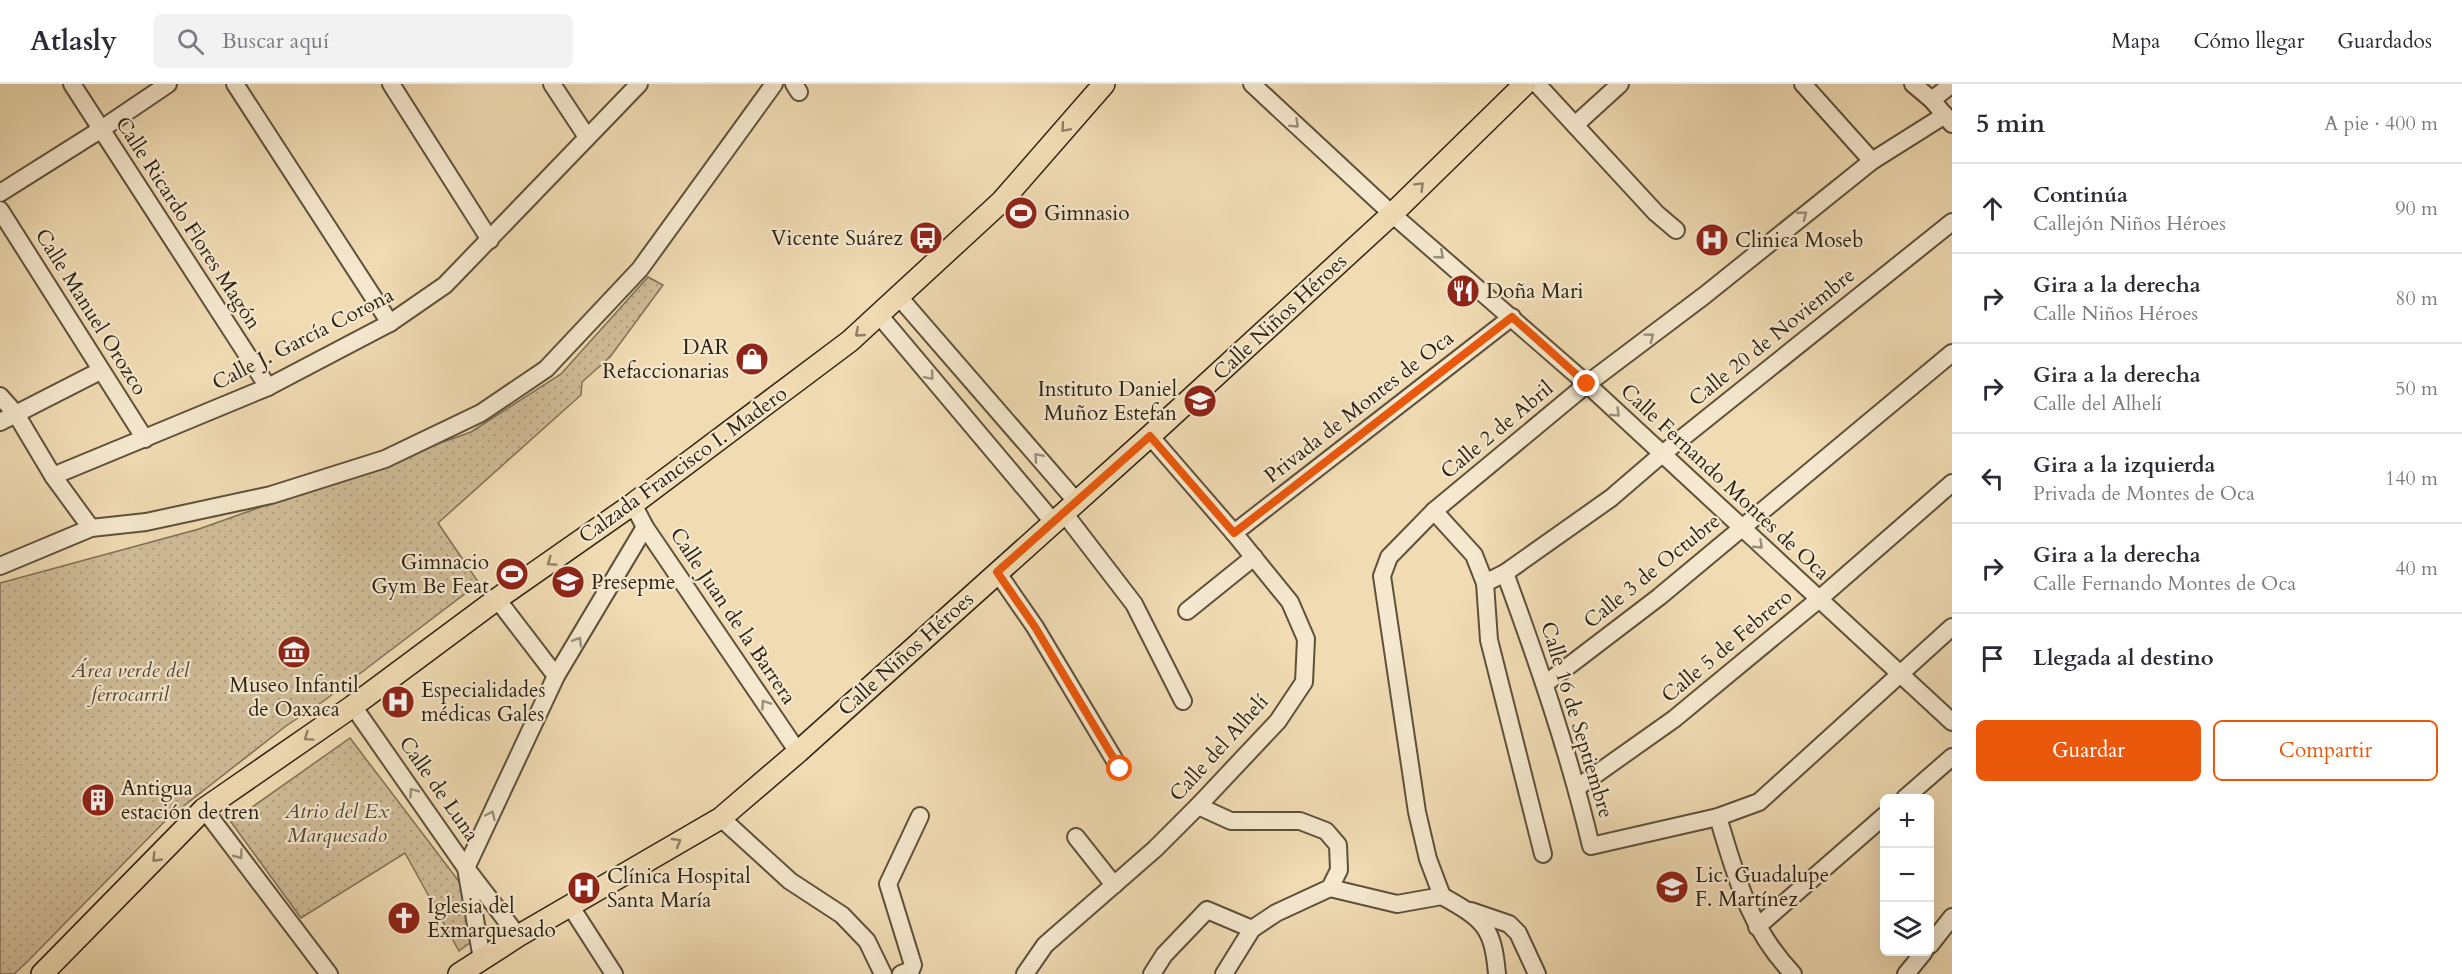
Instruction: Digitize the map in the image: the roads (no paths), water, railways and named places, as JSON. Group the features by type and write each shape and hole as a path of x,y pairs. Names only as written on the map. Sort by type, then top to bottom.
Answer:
{"main road":[{"name":"Calzada Francisco I. Madero","path":"42,974 204,809 353,706 497,599 633,504 850,341 1002,201 1104,84"},
{"name":"Calle Niños Héroes","path":"459,974 518,936 720,818 798,752 1150,436 1392,214 1525,84"}],"street":[{"name":"Calle Ricardo Flores Magón","path":"72,84 268,387"},
{"path":"0,193 168,84"},
{"path":"235,84 390,323"},
{"path":"391,84 490,240"},
{"path":"552,84 587,137"},
{"name":"Calle J. García Corona","path":"53,476 268,387 390,323 445,285 639,84"},
{"path":"0,566 91,528 146,522 271,495 385,459 481,413 546,369 640,269 774,84"},
{"name":"Calle Fernando Montes de Oca","path":"1252,84 1392,214 1587,384 1952,722"},
{"path":"1537,84 1656,213 1676,230"},
{"path":"1575,125 1620,84"},
{"path":"1803,84 1872,161"},
{"path":"1912,84 1932,100 1948,120"},
{"path":"1932,100 1952,84"},
{"name":"Calle 2 de Abril","path":"1442,896 1428,859 1417,812 1382,576 1389,557 1434,511 1587,384 1705,295 1872,161 1948,120"},
{"name":"Calle Manuel Orozco","path":"0,210 145,439"},
{"name":"Calle 20 de Noviembre","path":"1485,583 1505,573 1611,498 1660,454 1952,222"},
{"path":"899,297 1134,604 1183,701"},
{"path":"879,315 1065,512"},
{"name":"Privada de Montes de Oca","path":"1234,533 1512,317"},
{"name":"Calle 3 de Octubre","path":"1545,684 1659,597 1952,353"},
{"path":"0,422 100,371"},
{"path":"0,396 16,414 53,476 91,528"},
{"name":"Calle del Alhelí","path":"1025,974 1045,945 1155,849 1198,806 1278,721 1304,682 1306,639 1290,602 1150,436"},
{"name":"Calle 5 de Febrero","path":"1578,787 1674,719 1818,600 1952,483"},
{"name":"Calle Juan de la Barrera","path":"633,504 645,527 798,752"},
{"path":"1434,511 1474,555 1485,583 1489,639 1543,854"},
{"path":"466,868 556,676 645,527"},
{"path":"1187,611 1254,557"},
{"path":"997,572 1035,627 1120,769"},
{"name":"Calle 16 de Septiembre","path":"1505,573 1545,684 1578,787 1591,846 1718,817 1759,802 1952,627"},
{"path":"497,599 556,676"},
{"name":"Calle de Luna","path":"353,706 466,868 518,936"},
{"path":"1910,794 1952,757"},
{"path":"1198,806 1232,821 1300,821 1326,831 1338,845 1339,870 1330,888 1276,913 1252,929 1224,974"},
{"path":"204,809 329,974"},
{"path":"901,974 911,970 913,965 888,884 920,816"},
{"path":"1718,817 1736,875 1757,927 1778,958 1793,974"},
{"path":"720,818 790,881 842,915 867,941 883,974"},
{"path":"1757,927 1880,819"},
{"path":"1076,837 1114,885"},
{"name":"Calle de Luna","path":"466,868 482,959"},
{"path":"1330,888 1390,903 1442,896 1467,910 1509,924 1518,933 1537,974"},
{"path":"570,907 614,974"},
{"path":"1152,974 1164,956 1207,910 1252,929"},
{"path":"1467,910 1489,931 1495,946 1497,974"},
{"path":"1934,939 1952,917"},
{"path":"1906,974 1920,956"}],"place":[{"name":"Gimnasio","path":"1021,213"},
{"name":"Vicente Suárez","path":"926,238"},
{"name":"Clinica Moseb","path":"1712,240"},
{"name":"Doña Mari","path":"1463,291"},
{"name":"DAR Refaccionarias","path":"752,359"},
{"name":"Instituto Daniel Muñoz Estefan","path":"1200,401"},
{"name":"Gimnacio Gym Be Feat","path":"512,574"},
{"name":"Presepme","path":"568,582"},
{"name":"Museo Infantil de Oaxaca","path":"294,652"},
{"name":"Especialidades médicas Gales","path":"398,702"},
{"name":"Antigua estación de tren","path":"98,800"},
{"name":"Lic. Guadalupe F. Martínez","path":"1672,887"},
{"name":"Clínica Hospital Santa María","path":"584,888"},
{"name":"Iglesia del Exmarquesado","path":"404,918"}],"park label":[{"name":"Área verde del ferrocarril","path":"130,682"},
{"name":"Atrio del Ex Marquesado","path":"337,823"}]}
